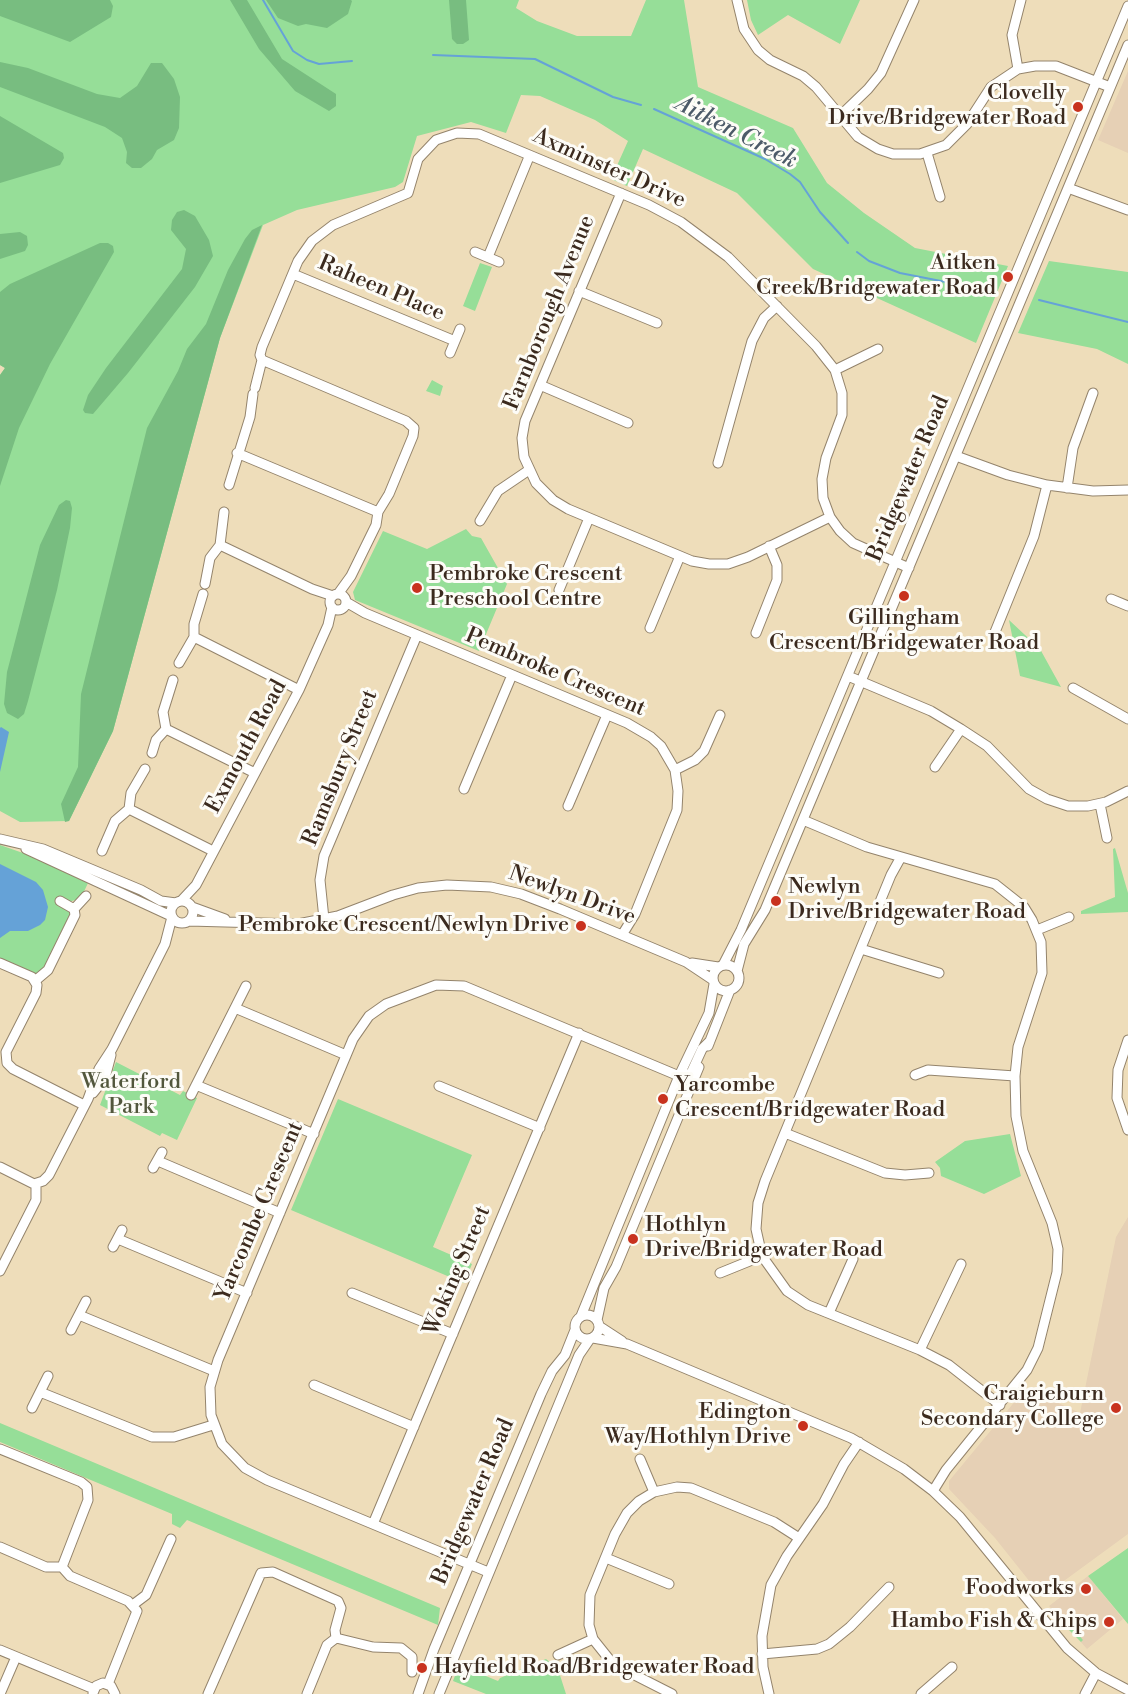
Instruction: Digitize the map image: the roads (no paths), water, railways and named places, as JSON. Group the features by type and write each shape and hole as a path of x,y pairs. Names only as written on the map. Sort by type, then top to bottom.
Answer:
{"street":[{"path":"737,0 744,29 758,50 770,60 810,81 858,137 878,149 901,155 927,153 955,138 967,124 986,92 998,81 1018,69 1056,66 1110,87"},
{"path":"840,116 881,73 914,0"},
{"path":"1018,69 1012,35 1021,0"},
{"name":"Bridgewater Road","path":"721,966 741,930 1128,6"},
{"name":"Bridgewater Road","path":"737,971 744,944 765,910 1128,45"},
{"name":"Axminster Drive","path":"229,485 250,417 262,360 260,352 307,246 324,230 408,193 418,159 430,144 441,137 457,133 479,134 666,213 696,231 728,257 777,306 827,357 835,370 842,393 842,415 826,458 822,479 823,498 830,517 853,543 909,568"},
{"path":"927,153 940,197"},
{"path":"488,257 529,157"},
{"path":"1068,188 1128,210"},
{"name":"Farnborough Avenue","path":"621,193 540,385 524,430 523,447 528,470 541,490 553,500 589,518 700,563 728,564 830,517"},
{"path":"475,252 499,262"},
{"name":"Raheen Place","path":"293,274 455,341"},
{"path":"579,291 657,323"},
{"path":"1006,296 1006,305 1010,308 1024,293"},
{"path":"718,463 752,340 764,318 777,306"},
{"path":"982,354 1003,320 1007,323 1008,330"},
{"name":"Raheen Place","path":"450,353 460,329"},
{"path":"835,370 878,349"},
{"name":"Exmouth Road","path":"192,906 196,885 299,690 338,602 376,525 378,512 389,494 413,436 414,428 406,421 262,360"},
{"path":"540,385 628,423"},
{"path":"1067,488 1073,448 1093,393"},
{"path":"237,453 378,512"},
{"path":"956,456 1008,475 1047,485 1093,491 1128,490"},
{"path":"480,521 498,491 528,470"},
{"path":"995,632 1034,536 1047,485"},
{"path":"179,663 194,638 194,624 210,558 220,545 224,512"},
{"path":"559,590 589,518"},
{"name":"Pembroke Crescent","path":"220,545 338,602 607,715 651,737 668,756 675,770"},
{"path":"756,633 777,580 777,565 768,546"},
{"path":"650,628 680,556"},
{"path":"1112,599 1128,606"},
{"name":"Ramsbury Street","path":"324,919 320,880 324,856 417,635"},
{"path":"194,638 299,690"},
{"path":"464,789 512,675"},
{"path":"848,676 931,711 961,729 987,746 1029,789 1047,799 1068,806 1100,804 1128,791"},
{"path":"166,729 163,712 173,680"},
{"path":"1073,688 1128,719"},
{"path":"568,806 607,715"},
{"path":"625,936 675,817 678,791 675,770 700,756 720,715"},
{"path":"152,753 156,740 166,729"},
{"path":"166,729 255,773"},
{"path":"935,767 961,729"},
{"path":"102,850 115,821 129,809 131,793 146,770"},
{"path":"1100,804 1107,838"},
{"path":"129,809 213,851"},
{"path":"803,820 891,854 994,884 1017,899 1037,930 1042,953 1042,973 1018,1047 1015,1076 1016,1116 1023,1151 1052,1222 1058,1249 1057,1272 1038,1348 1026,1370 1000,1405 930,1488"},
{"path":"0,839 43,849 141,890 161,901 192,906 193,915 165,944"},
{"path":"0,839 171,916 177,922 186,923"},
{"path":"891,854 891,875"},
{"path":"901,857 891,875 785,1133 758,1203 756,1229 762,1256 787,1291 808,1305 920,1350 949,1365 1000,1405"},
{"name":"Exmouth Road","path":"178,902 196,885"},
{"name":"Newlyn Drive","path":"186,923 230,921 272,925 324,919 406,891 442,885 476,886 528,896 687,962 714,982"},
{"path":"35,981 51,966 74,918 74,909 86,896"},
{"path":"60,901 74,909"},
{"path":"36,1184 49,1175 86,1102 99,1069 112,1049 165,944 171,908 178,902"},
{"name":"Newlyn Drive","path":"192,906 230,921"},
{"path":"1037,930 1070,917"},
{"path":"861,949 939,973"},
{"name":"Newlyn Drive","path":"687,962 721,966"},
{"path":"0,963 35,981"},
{"path":"591,1338 598,1323 604,1288 618,1262 730,990 738,982 737,971 731,966 721,966 714,982 709,1013 679,1076 581,1316 575,1322 575,1330 579,1336 591,1338 627,1344"},
{"path":"35,981 36,993 3,1060 13,1069 86,1102"},
{"path":"714,982 723,991 730,990"},
{"name":"Yarcombe Crescent","path":"488,1572 251,1472 229,1453 213,1425 209,1396 214,1371 346,1055 357,1031 377,1010 426,987 444,984 475,989 679,1076"},
{"path":"190,1095 246,986"},
{"path":"235,1008 346,1055"},
{"name":"Woking Street","path":"373,1524 579,1033"},
{"path":"1128,1040 1118,1070 1117,1098 1128,1130"},
{"path":"679,1076 691,1073 702,1049 710,1041"},
{"name":"Yarcombe Crescent","path":"660,1067 684,1065"},
{"path":"915,1075 928,1070 1015,1076"},
{"path":"196,1085 314,1134"},
{"path":"439,1086 540,1128"},
{"path":"785,1133 877,1170 904,1175 929,1173"},
{"path":"162,1152 156,1165 280,1213"},
{"path":"0,1167 36,1184"},
{"path":"0,1271 36,1200 36,1184"},
{"path":"118,1239 247,1293"},
{"path":"720,1273 762,1256"},
{"path":"829,1313 853,1259"},
{"path":"920,1350 961,1264"},
{"path":"352,1293 453,1335"},
{"path":"71,1330 86,1301"},
{"path":"581,1316 588,1314 627,1344 855,1441 930,1488 974,1534 1062,1642 1100,1675 1128,1690"},
{"path":"79,1315 214,1371"},
{"name":"Bridgewater Road","path":"418,1694 434,1649 543,1388 565,1355 575,1330"},
{"name":"Bridgewater Road","path":"438,1694 579,1355 591,1338"},
{"path":"32,1408 48,1376"},
{"path":"314,1385 414,1427"},
{"path":"40,1392 152,1437 174,1437 213,1425"},
{"path":"769,1694 762,1654 764,1617 771,1585 799,1538 823,1504 855,1441"},
{"path":"0,1449 81,1482 87,1487 88,1500 62,1567"},
{"path":"640,1459 654,1492"},
{"path":"672,1694 621,1669 601,1652 593,1639 588,1606 606,1558 627,1513 639,1501 654,1492 677,1487 701,1491 774,1522 799,1538"},
{"path":"134,1604 146,1595 171,1539"},
{"path":"0,1547 46,1567 62,1567 70,1576 134,1604"},
{"path":"606,1558 669,1584"},
{"path":"208,1694 261,1573 273,1572 338,1601 341,1608 334,1630 336,1638"},
{"path":"762,1654 808,1650 829,1644 850,1627 889,1587"},
{"path":"108,1684 136,1618 134,1604"},
{"path":"336,1638 360,1645 411,1649 413,1665 411,1672"},
{"path":"307,1694 327,1645 336,1638"},
{"path":"558,1655 593,1639"},
{"path":"0,1650 93,1692 99,1684 108,1684"},
{"path":"0,1694 16,1657"},
{"path":"921,1694 952,1667"},
{"path":"1086,1694 1100,1675"},
{"path":"108,1684 115,1694"}],"water":[{"path":"0,728 9,732 0,772"},
{"path":"0,864 36,882 43,890 48,907 45,920 40,925 28,931 10,931 0,938"}],"waterway":[{"name":"Aitken Creek","path":"263,0 293,51 319,64 352,61"},
{"name":"Aitken Creek","path":"433,55 535,59 613,97 641,105"},
{"name":"Aitken Creek","path":"654,109 765,159 790,174 800,182 820,212 848,243"},
{"name":"Aitken Creek","path":"857,252 869,261 900,273 997,292"},
{"name":"Aitken Creek","path":"1039,300 1128,322"}],"place":[{"name":"Clovelly Drive/Bridgewater Road","path":"1078,107"},
{"name":"Aitken Creek/Bridgewater Road","path":"1008,277"},
{"name":"Pembroke Crescent Preschool Centre","path":"417,588"},
{"name":"Gillingham Crescent/Bridgewater Road","path":"904,596"},
{"name":"Newlyn Drive/Bridgewater Road","path":"776,901"},
{"name":"Pembroke Crescent/Newlyn Drive","path":"581,926"},
{"name":"Yarcombe Crescent/Bridgewater Road","path":"663,1099"},
{"name":"Hothlyn Drive/Bridgewater Road","path":"633,1239"},
{"name":"Craigieburn Secondary College","path":"1116,1408"},
{"name":"Edington Way/Hothlyn Drive","path":"803,1426"},
{"name":"Foodworks","path":"1086,1589"},
{"name":"Hambo Fish & Chips","path":"1109,1622"},
{"name":"Hayfield Road/Bridgewater Road","path":"422,1668"}],"park label":[{"name":"Waterford Park","path":"131,1096"}]}
